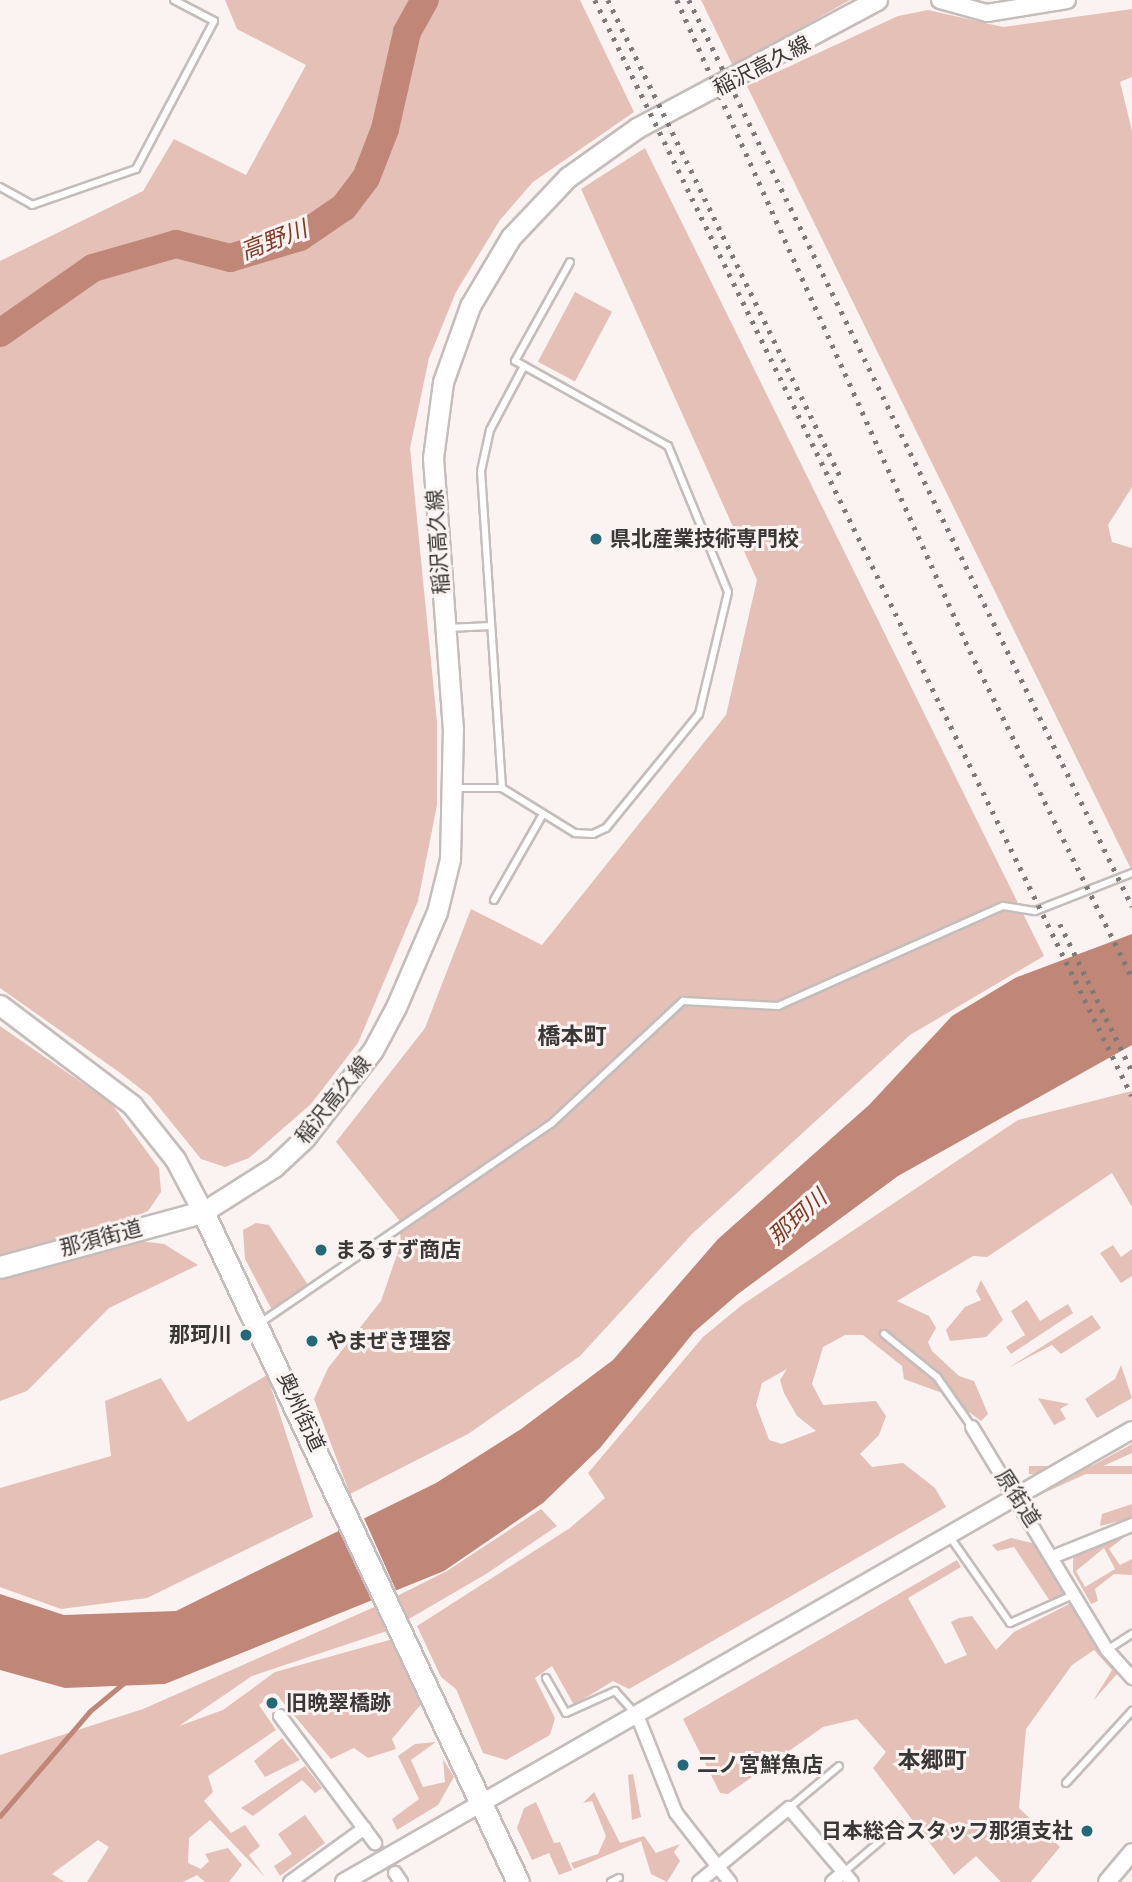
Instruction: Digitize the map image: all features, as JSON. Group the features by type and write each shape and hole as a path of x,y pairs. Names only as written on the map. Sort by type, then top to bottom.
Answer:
{"main road":[{"name":"稲沢高久線","path":"203,1212 274,1167 339,1098 373,1050 437,912 450,859 453,788 433,458 437,419 455,341 503,248 560,184 628,135 877,0"},
{"name":"奥州街道","path":"0,1005 132,1105 175,1160 297,1404 421,1670 478,1804 518,1882"},
{"name":"那須街道","path":"0,1267 203,1212"}],"street":[{"path":"940,0 987,13 1067,0"},
{"name":"原街道","path":"972,1427 1055,1556 1107,1650 1132,1678"},
{"path":"344,1882 1132,1430"},
{"path":"1055,1556 1132,1525"},
{"path":"637,1715 676,1813 730,1882"},
{"path":"280,1716 375,1843"},
{"path":"699,1882 789,1808 848,1877 832,1882"},
{"path":"290,1882 365,1828"},
{"path":"1107,1882 1132,1852"}],"lane":[{"path":"0,187 32,205 136,169 214,21 174,0"},
{"path":"453,788 502,788 575,833 606,828 685,739 703,703 728,592 668,446 515,361 570,262"},
{"path":"502,788 491,626 484,449 524,366"},
{"path":"445,629 491,626"},
{"path":"494,900 543,814"},
{"path":"258,1324 552,1123 684,1001 762,1010 778,1006 1003,906 1035,911 1132,873"},
{"name":"原街道","path":"884,1334 937,1377 972,1427"},
{"path":"949,1535 1010,1623 1075,1594"},
{"path":"1107,1650 1132,1634"},
{"path":"545,1678 566,1713 615,1691 637,1715"},
{"path":"1066,1783 1132,1711"},
{"path":"789,1808 839,1766"},
{"path":"848,1877 899,1825"},
{"path":"611,1882 619,1878"}],"shaded area":[{"path":"225,0 580,0 634,112 533,182 500,220 456,292 429,358 410,448 437,722 437,805 418,901 358,1043 311,1104 249,1158 225,1167 201,1159 150,1096 0,988 0,261 143,191 174,139 246,175 306,65 237,29"},
{"path":"701,0 850,0 733,66"},
{"path":"1132,9 1132,77 1120,82 1132,131 1132,487 1108,525 1112,542 1132,548 1132,871 747,86 898,16 928,10 1003,27"},
{"path":"645,148 1044,956 910,1035 692,1234 580,1356 468,1434 350,1494 314,1399 328,1368 381,1301 401,1243 399,1220 336,1142 425,1028 471,909 542,945 726,715 757,580 581,189"},
{"path":"575,292 612,312 575,381 538,362"},
{"path":"0,1026 111,1103 159,1168 161,1192 148,1211 90,1235 164,1244 198,1265 109,1308 27,1391 0,1401"},
{"path":"1132,1091 1132,1207 1112,1173 987,1257 973,1256 897,1301 929,1316 936,1328 928,1342 932,1351 959,1376 974,1381 988,1414 981,1421 945,1394 904,1379 902,1366 863,1335 845,1335 823,1347 812,1384 823,1405 876,1401 886,1416 879,1435 860,1454 872,1467 903,1463 935,1488 946,1507 629,1689 613,1681 574,1705 552,1666 535,1678 555,1718 550,1735 506,1760 483,1753 456,1689 441,1677 417,1626 570,1528 605,1498 588,1473 703,1337 742,1305 1018,1120","holes":["787,1369 780,1380 797,1416 816,1431 782,1444 769,1440 756,1405 762,1383"]},
{"path":"256,1223 269,1225 308,1285 272,1310 245,1259 243,1230"},
{"path":"1113,1245 1121,1257 1132,1249 1132,1276 1121,1283 1100,1253"},
{"path":"981,1280 1003,1320 986,1337 950,1341 946,1330 965,1307 981,1300 976,1291"},
{"path":"1027,1300 1040,1321 1068,1304 1073,1313 1011,1354 1006,1347 1025,1335 1011,1311"},
{"path":"1092,1315 1101,1328 1061,1354 1052,1345 1008,1368"},
{"path":"1121,1365 1132,1398 1097,1418 1085,1399 1115,1379"},
{"path":"267,1375 313,1517 147,1598 61,1609 0,1587 0,1488 111,1456 105,1401 161,1378 188,1422"},
{"path":"1038,1398 1069,1404 1060,1409 1066,1419 1054,1425"},
{"path":"1132,1444 1132,1453 1035,1497"},
{"path":"1029,1466 1132,1466 1132,1474 1029,1474"},
{"path":"1132,1504 1132,1518 1100,1526 1102,1514"},
{"path":"541,1509 557,1526 486,1574 390,1630 252,1676 179,1726 223,1710 275,1672 393,1639 422,1703 392,1739 396,1749 368,1758 354,1748 331,1759 275,1693 259,1705 276,1730 208,1776 213,1792 204,1801 231,1833 245,1825 260,1846 249,1855 265,1877 210,1820 189,1838 188,1863 201,1869 209,1861 205,1854 228,1848 242,1865 229,1882 205,1882 197,1875 183,1882 87,1882 109,1847 98,1840 52,1874 65,1882 0,1882 0,1755 143,1709 379,1605 447,1571"},
{"path":"1132,1531 1109,1549 1120,1565 1132,1559 1132,1575 1114,1574 1095,1589 1098,1601 1091,1604 1073,1572 1073,1556","holes":["1104,1548 1115,1569 1085,1587 1076,1571"]},
{"path":"1011,1538 1037,1544 1065,1594 1050,1601 1014,1547 997,1551 992,1545"},
{"path":"957,1560 961,1567 908,1598 945,1664 967,1655 951,1622 959,1618 972,1616 996,1650 1014,1632 1073,1602 1118,1673 1093,1701 1112,1670 1094,1650 1072,1665 1026,1729 1019,1808 1060,1847 1031,1882 1001,1882 976,1856 954,1875 873,1768 886,1752 857,1719 823,1727 728,1794 720,1793 683,1719"},
{"path":"282,1738 300,1760 265,1777 254,1761"},
{"path":"436,1742 411,1760 423,1787 445,1782 443,1759 454,1777 438,1805 397,1830 392,1819 419,1799 398,1756 415,1744"},
{"path":"305,1766 322,1788 315,1793 302,1780 253,1816 241,1808"},
{"path":"633,1774 641,1817 632,1820 628,1775"},
{"path":"594,1792 620,1843 644,1836 656,1853 680,1844 674,1852 680,1861 667,1882 651,1874 641,1841 574,1869 571,1863 598,1854 606,1836 592,1801 583,1803"},
{"path":"536,1802 554,1843 560,1842 572,1870 559,1875 549,1853 532,1860 517,1828 524,1808"},
{"path":"305,1815 325,1843 280,1876 274,1866 292,1854 278,1834"}],"water":[{"path":"1132,934 1132,1045 898,1176 738,1294 694,1332 600,1448 543,1503 444,1571 165,1684 65,1688 0,1670 0,1594 64,1615 176,1611 436,1483 521,1429 613,1360 718,1239 869,1105 952,1016 1015,978"}],"pier":[{"path":"363,1516 398,1594 378,1602 344,1525"}],"waterway":[{"name":"高野川","path":"0,333 93,268 176,244 230,258 300,237 344,207 366,178 385,129 407,32 425,0"},
{"path":"0,1816 89,1712 125,1682"}],"tunnel":[{"path":"375,1843 395,1873"}],"railway":[{"path":"595,0 1132,1096"},
{"path":"608,0 841,478"},
{"path":"677,0 970,651 1132,978"},
{"path":"689,0 1132,906"},
{"path":"1060,924 1132,1071"}],"place":[{"name":"県北産業技術専門校","path":"596,539"},
{"name":"まるすず商店","path":"321,1250"},
{"name":"那珂川","path":"246,1335"},
{"name":"やまぜき理容","path":"312,1341"},
{"name":"旧晩翠橋跡","path":"272,1703"},
{"name":"二ノ宮鮮魚店","path":"683,1765"},
{"name":"日本総合スタッフ那須支社","path":"1087,1831"}],"district":[{"name":"橋本町","path":"572,1037"},
{"name":"本郷町","path":"932,1761"}]}
